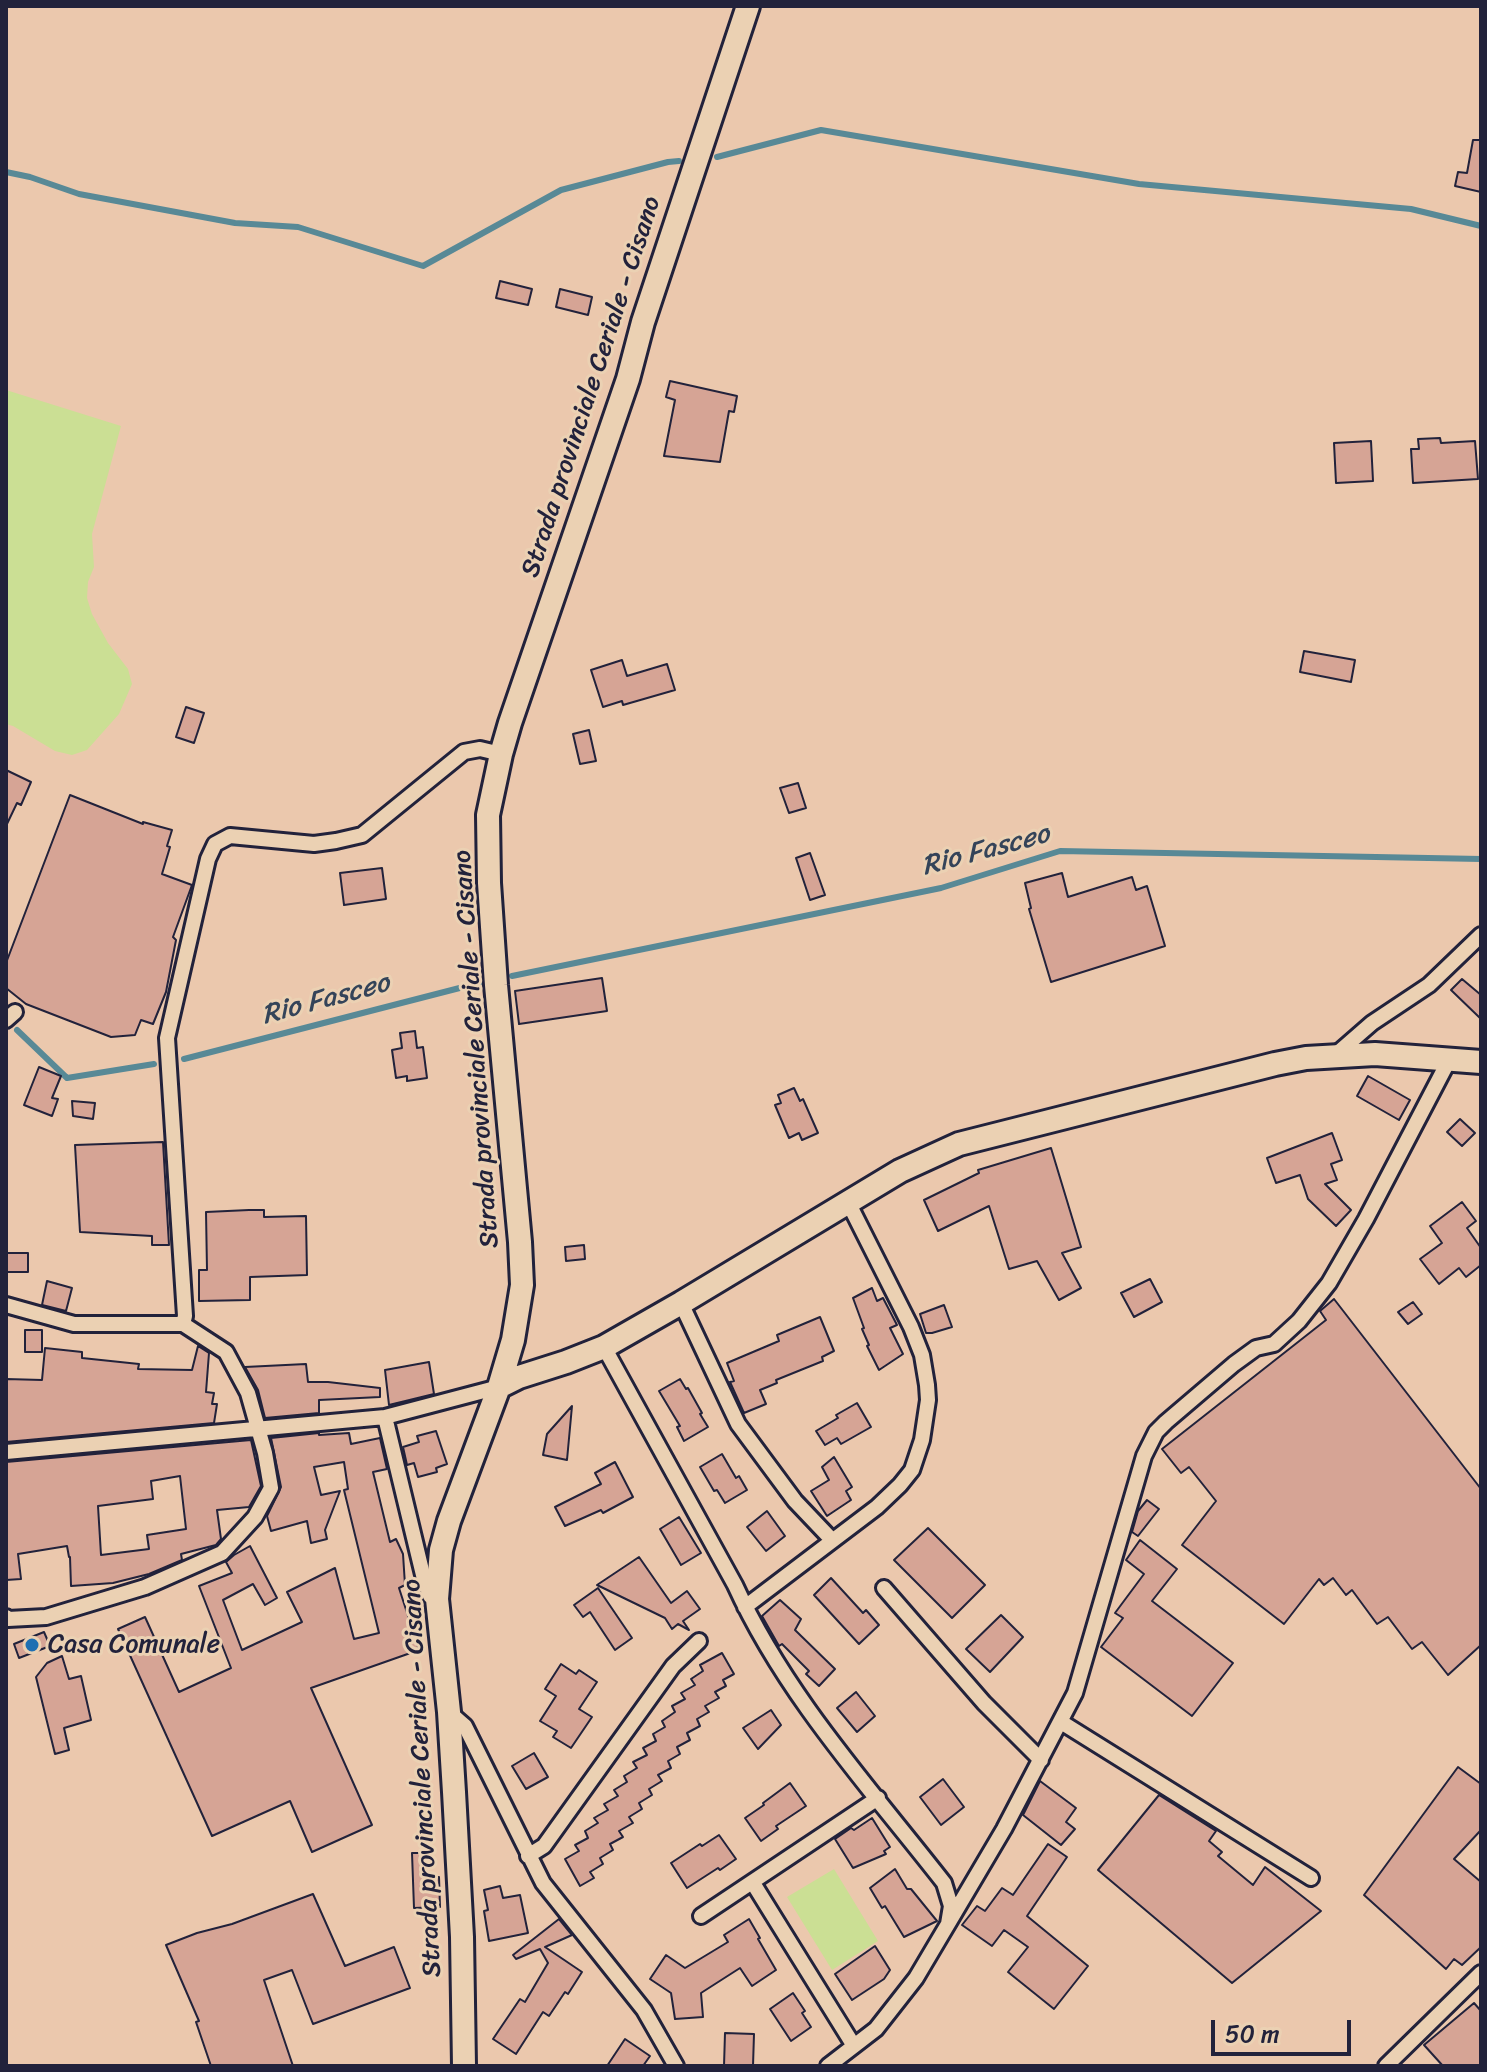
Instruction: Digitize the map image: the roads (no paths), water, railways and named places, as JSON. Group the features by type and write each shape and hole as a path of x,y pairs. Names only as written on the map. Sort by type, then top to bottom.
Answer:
{"main road":[{"name":"Strada provinciale Ceriale - Cisano","path":"464,2066 462,1937 449,1712 437,1599 441,1550 499,1387 519,1316 522,1285 496,985 488,815 501,754 628,379 643,322 748,6"},
{"path":"499,1387 604,1347 900,1171 959,1144 1306,1058 1375,1054 1481,1062"}],"street":[{"path":"183,1324 185,1316 167,1038 210,851 215,844 230,836 314,844 362,835 464,752 480,749 501,754"},
{"path":"1333,1057 1372,1023 1429,985 1481,935"},
{"path":"828,2066 876,2029 916,1978 1004,1829 1061,1722 1079,1682 1144,1456 1156,1432 1234,1364 1256,1348 1274,1344 1299,1321 1329,1283 1449,1060"},
{"path":"745,1607 877,1507 912,1470 922,1440 928,1400 922,1355 848,1202"},
{"path":"681,1303 738,1424 795,1501 832,1540"},
{"path":"6,1305 74,1324 183,1324 226,1352 248,1393 265,1453 271,1488 255,1517 222,1553 145,1587 46,1617 6,1617"},
{"path":"604,1347 735,1585 752,1622 805,1705 944,1883 951,1906 948,1924"},
{"path":"6,1452 385,1417 499,1387"},
{"path":"385,1417 421,1570 430,1596 437,1599"},
{"path":"884,1588 984,1703 1041,1760"},
{"path":"528,1856 544,1846 673,1666 699,1641"},
{"path":"449,1712 465,1726 543,1883 644,2010 676,2066"},
{"path":"1061,1722 1311,1878"},
{"path":"701,1916 878,1798"},
{"path":"753,1883 854,2046"},
{"path":"1386,2066 1481,1973"}],"waterway":[{"path":"717,157 821,130 1139,184 1411,209 1481,226"},
{"path":"6,172 79,194 235,223 298,227 423,266 561,190 679,161"},
{"name":"Rio Fasceo","path":"512,976 941,888 1060,851 1481,859"},
{"name":"Rio Fasceo","path":"184,1059 479,983"},
{"name":"Rio Fasceo","path":"17,1030 67,1078 154,1064"}],"place":[{"name":"Casa Comunale","path":"32,1645"}]}
